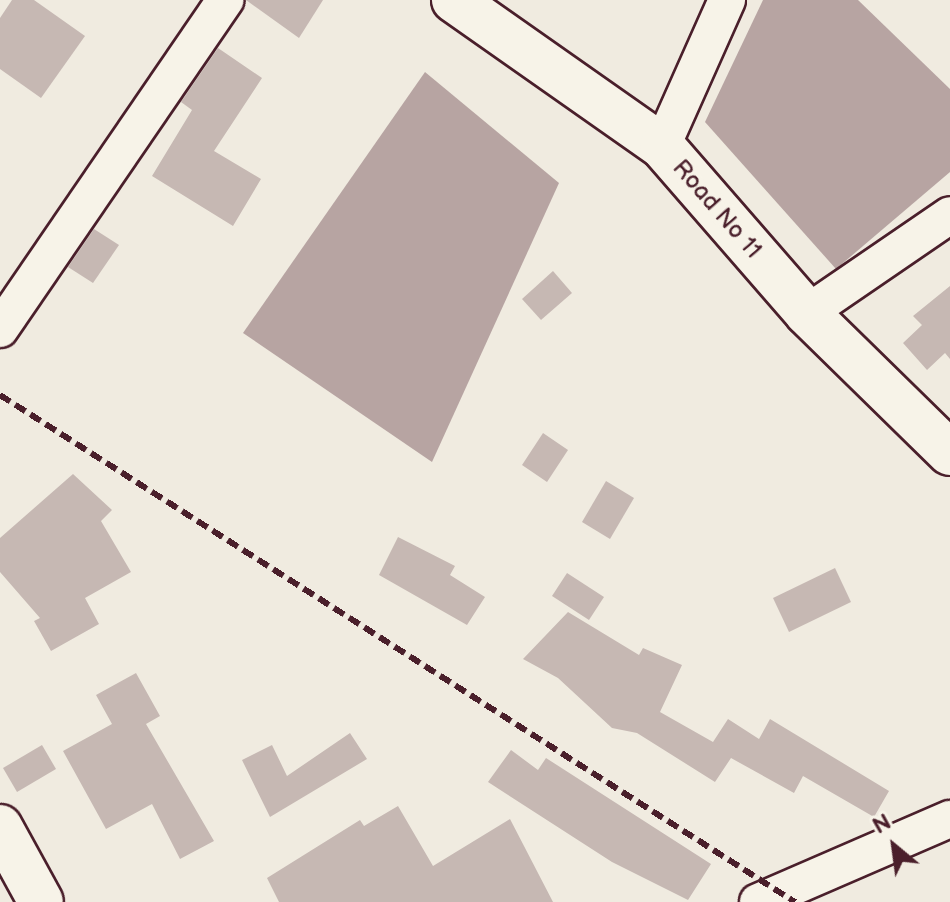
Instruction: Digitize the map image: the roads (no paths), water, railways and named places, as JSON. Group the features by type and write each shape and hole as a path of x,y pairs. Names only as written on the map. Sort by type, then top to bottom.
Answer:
{"main road":[{"name":"Road No 11","path":"454,0 662,146 807,313 950,453"},
{"path":"0,827 41,902"}],"street":[{"path":"0,329 225,0"},
{"path":"662,146 727,0"},
{"path":"807,313 950,215"},
{"path":"758,902 950,819"}],"railway":[{"path":"0,395 795,902"}]}
